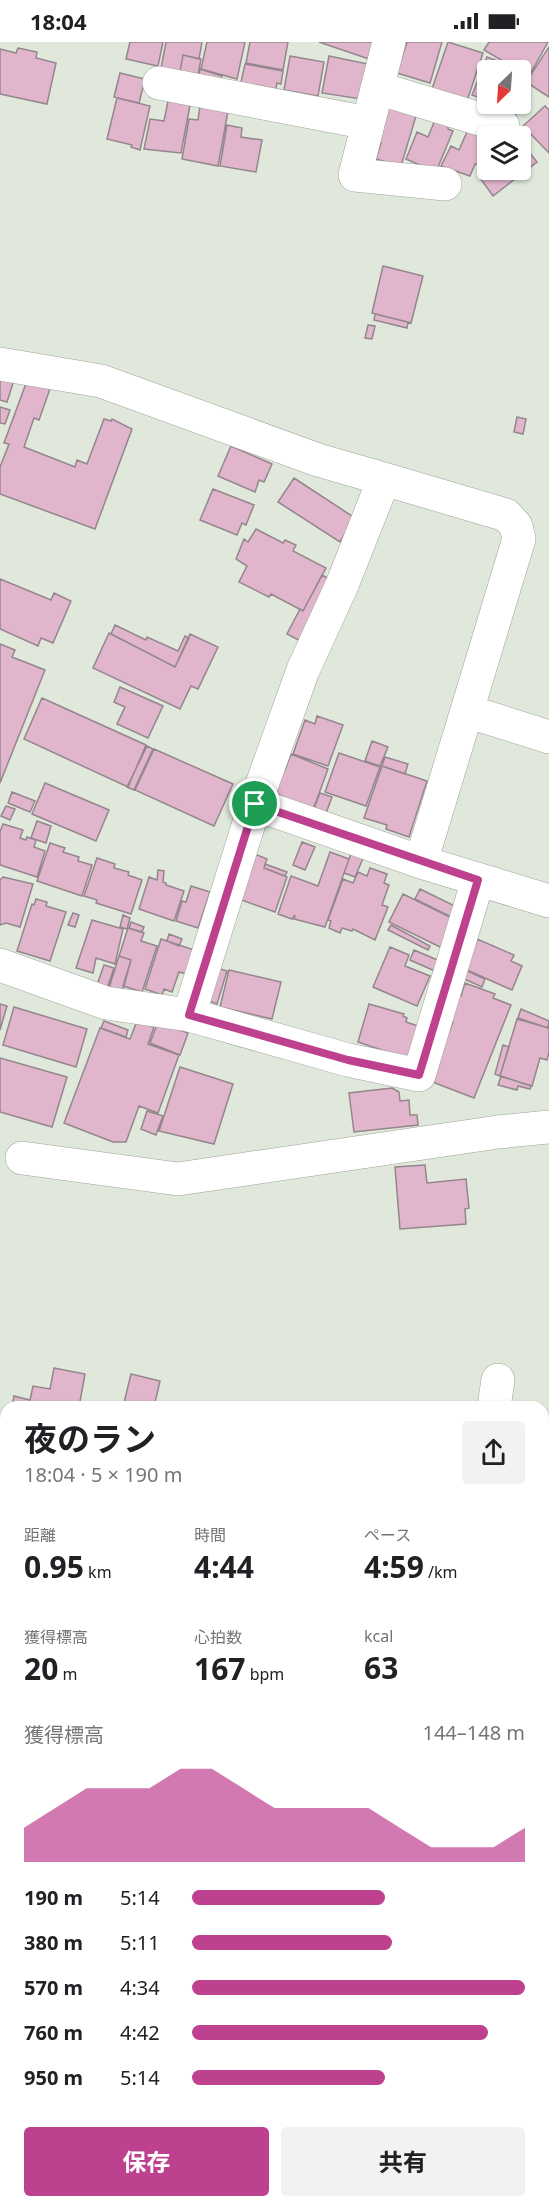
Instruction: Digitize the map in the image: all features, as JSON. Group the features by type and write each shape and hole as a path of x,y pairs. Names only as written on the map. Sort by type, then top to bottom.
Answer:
{"street":[{"path":"390,42 355,175 445,184"},
{"path":"159,83 368,123"},
{"path":"377,88 503,126"},
{"path":"0,364 101,381 147,400 318,460 506,515 516,526 519,539 421,862"},
{"path":"189,1015 255,804 303,670 342,585 384,479"},
{"path":"467,711 549,737"},
{"path":"255,804 421,862 549,901"},
{"path":"0,965 106,1004 189,1015 348,1060 419,1075 478,880"},
{"path":"22,1158 178,1179 498,1132 549,1127"}],"building":[{"path":"130,42 163,42 158,66 126,59"},
{"path":"166,42 202,42 199,59 183,55 180,72 161,68"},
{"path":"207,42 245,42 237,79 201,69"},
{"path":"250,42 288,42 283,70 246,63"},
{"path":"319,42 374,42 369,59"},
{"path":"407,42 442,42 430,83 397,73"},
{"path":"448,42 483,53 481,60 477,60 477,71 467,101 432,89"},
{"path":"489,42 548,42 531,72 531,60 501,60 484,50"},
{"path":"549,47 549,97 531,85 531,74"},
{"path":"18,48 37,52 36,58 56,63 47,104 0,94 0,49 16,53"},
{"path":"183,55 201,59 197,80 180,72"},
{"path":"290,56 324,62 318,96 284,90"},
{"path":"329,56 368,64 361,99 322,93"},
{"path":"245,64 283,71 281,84 277,83 275,94 240,87"},
{"path":"200,69 222,76 220,84 198,79"},
{"path":"120,73 145,79 139,103 114,97"},
{"path":"477,82 477,97 472,95"},
{"path":"117,98 150,106 140,150 131,147 132,145 107,139"},
{"path":"168,101 190,105 181,153 144,149 150,119 164,121"},
{"path":"200,106 228,111 218,166 182,159 189,119 198,120"},
{"path":"545,106 549,110 549,153 531,134 531,126 523,126"},
{"path":"386,107 416,116 401,166 376,159 381,143 376,141"},
{"path":"435,120 453,131 436,172 406,159 417,132 428,137"},
{"path":"227,125 242,128 241,137 262,140 256,172 220,166"},
{"path":"470,125 477,129 477,164 475,164 470,176 441,166 451,146 459,150"},
{"path":"531,154 537,162 531,167"},
{"path":"481,180 514,180 493,196"},
{"path":"383,266 423,276 411,323 372,313"},
{"path":"375,314 408,322 407,328 374,320"},
{"path":"368,325 375,326 372,339 365,338"},
{"path":"0,376 14,380 7,402 0,400"},
{"path":"28,378 51,386 39,420 34,418 24,447 75,467 77,460 87,464 104,419 111,421 112,419 132,429 95,529 0,494 0,467 9,444 4,443"},
{"path":"0,407 10,410 5,424 0,423"},
{"path":"517,417 526,419 523,434 514,432"},
{"path":"231,446 272,464 264,482 259,480 255,492 218,476"},
{"path":"294,478 355,518 340,542 278,502"},
{"path":"213,489 254,505 246,525 242,523 237,535 200,520"},
{"path":"256,529 283,543 285,540 296,545 293,551 326,568 303,611 271,594 269,597 239,582 247,566 236,559 244,539 248,542"},
{"path":"322,575 336,583 304,643 287,634 300,609 303,611"},
{"path":"0,579 51,600 54,593 71,601 53,643 41,638 38,646 0,629"},
{"path":"115,625 146,640 147,637 178,651 185,636 189,638 175,667 111,634"},
{"path":"109,633 175,667 190,634 218,647 198,689 191,686 180,709 93,668"},
{"path":"0,644 15,650 12,657 45,670 0,783"},
{"path":"120,687 163,706 148,738 117,724 125,707 114,702"},
{"path":"42,698 146,745 128,787 24,739"},
{"path":"317,716 343,725 328,766 293,754 305,720 315,724"},
{"path":"372,741 388,747 380,766 365,761"},
{"path":"147,746 153,749 134,790 127,787"},
{"path":"154,749 233,784 214,826 135,790"},
{"path":"339,753 380,767 366,806 325,792"},
{"path":"291,754 328,769 313,810 277,794 272,782 278,767 285,770"},
{"path":"385,757 408,764 405,774 382,766"},
{"path":"382,766 427,781 409,837 386,829 387,825 364,818"},
{"path":"45,783 109,810 96,841 32,814"},
{"path":"12,792 35,801 30,812 8,803"},
{"path":"320,793 332,797 325,816 313,811"},
{"path":"6,806 15,809 10,820 1,816"},
{"path":"37,821 51,826 46,843 31,838"},
{"path":"3,824 23,830 20,838 26,840 27,837 36,840 34,847 45,851 37,877 0,865 0,832"},
{"path":"302,842 315,847 305,870 293,865"},
{"path":"50,843 65,848 63,852 79,857 78,861 92,865 82,896 37,881"},
{"path":"352,851 364,856 355,877 344,873"},
{"path":"330,852 349,859 325,927 294,919 295,915 292,919 278,914 291,876 318,886"},
{"path":"252,853 267,859 264,868 287,877 275,912 236,898"},
{"path":"97,858 115,864 114,868 129,872 128,875 142,880 131,914 96,903 97,900 84,896"},
{"path":"265,864 287,872 285,876 264,868"},
{"path":"370,868 387,874 384,883 389,885 382,905 388,907 375,940 353,929 352,931 342,928 340,933 329,928 331,921 328,920 343,879 353,883 358,872 367,876"},
{"path":"158,870 164,871 163,882 166,885 184,891 174,921 139,909 149,877 157,880"},
{"path":"3,877 33,884 20,927 6,923 0,925 0,880"},
{"path":"191,886 210,892 198,928 176,921 182,901 186,902"},
{"path":"420,889 461,909 455,919 415,899"},
{"path":"403,894 456,920 442,948 389,922"},
{"path":"36,899 47,902 46,906 66,912 50,961 17,951 32,904 34,905"},
{"path":"73,913 79,915 75,927 68,925"},
{"path":"123,915 130,918 127,929 120,927"},
{"path":"92,920 123,929 115,964 96,958 93,973 76,968"},
{"path":"131,922 144,927 142,932 129,928"},
{"path":"391,925 430,946 428,950 388,930"},
{"path":"128,928 144,933 141,941 157,946 142,992 123,986 131,960 119,956"},
{"path":"169,934 182,939 179,946 167,941"},
{"path":"161,939 194,950 187,974 179,972 172,992 164,989 162,995 145,989"},
{"path":"477,939 514,955 511,961 522,966 512,990 467,970"},
{"path":"390,947 409,955 405,966 430,976 417,1006 373,987"},
{"path":"414,950 442,962 437,972 410,960"},
{"path":"119,956 131,960 122,993 109,988"},
{"path":"104,965 114,968 107,989 97,985"},
{"path":"210,966 227,971 217,1004 201,998"},
{"path":"463,969 485,979 482,987 460,977"},
{"path":"229,970 281,982 272,1019 220,1007"},
{"path":"465,983 495,994 493,998 511,1005 474,1098 430,1081 453,1022 446,1019 456,994 461,996"},
{"path":"0,1004 7,1006 0,1030"},
{"path":"369,1004 404,1014 403,1016 407,1018 406,1022 418,1026 408,1059 358,1042"},
{"path":"14,1007 87,1029 76,1067 3,1045"},
{"path":"521,1009 549,1021 548,1028 518,1018"},
{"path":"517,1019 549,1028 547,1060 540,1058 532,1086 500,1076"},
{"path":"104,1021 128,1030 126,1037 101,1028"},
{"path":"137,1021 154,1027 148,1044 179,1055 158,1113 139,1106 126,1142 113,1142 64,1123 100,1028 130,1039"},
{"path":"158,1022 188,1033 180,1055 150,1043"},
{"path":"503,1045 509,1047 500,1076 495,1074"},
{"path":"0,1058 67,1077 52,1127 0,1112"},
{"path":"180,1067 233,1084 214,1144 159,1131"},
{"path":"501,1076 531,1086 530,1089 518,1086 517,1090 498,1085"},
{"path":"392,1088 399,1092 400,1101 409,1100 410,1115 417,1115 418,1125 354,1132 349,1093"},
{"path":"147,1111 163,1116 156,1135 141,1129"},
{"path":"425,1165 427,1183 466,1179 469,1208 465,1209 466,1224 400,1229 395,1167"},
{"path":"54,1368 85,1374 80,1401 13,1401 14,1396 30,1400 33,1386 50,1389"},
{"path":"131,1374 160,1381 155,1401 124,1401"}],"route":[{"path":"255,804 478,880 419,1075 348,1060 189,1015 255,804"}]}
